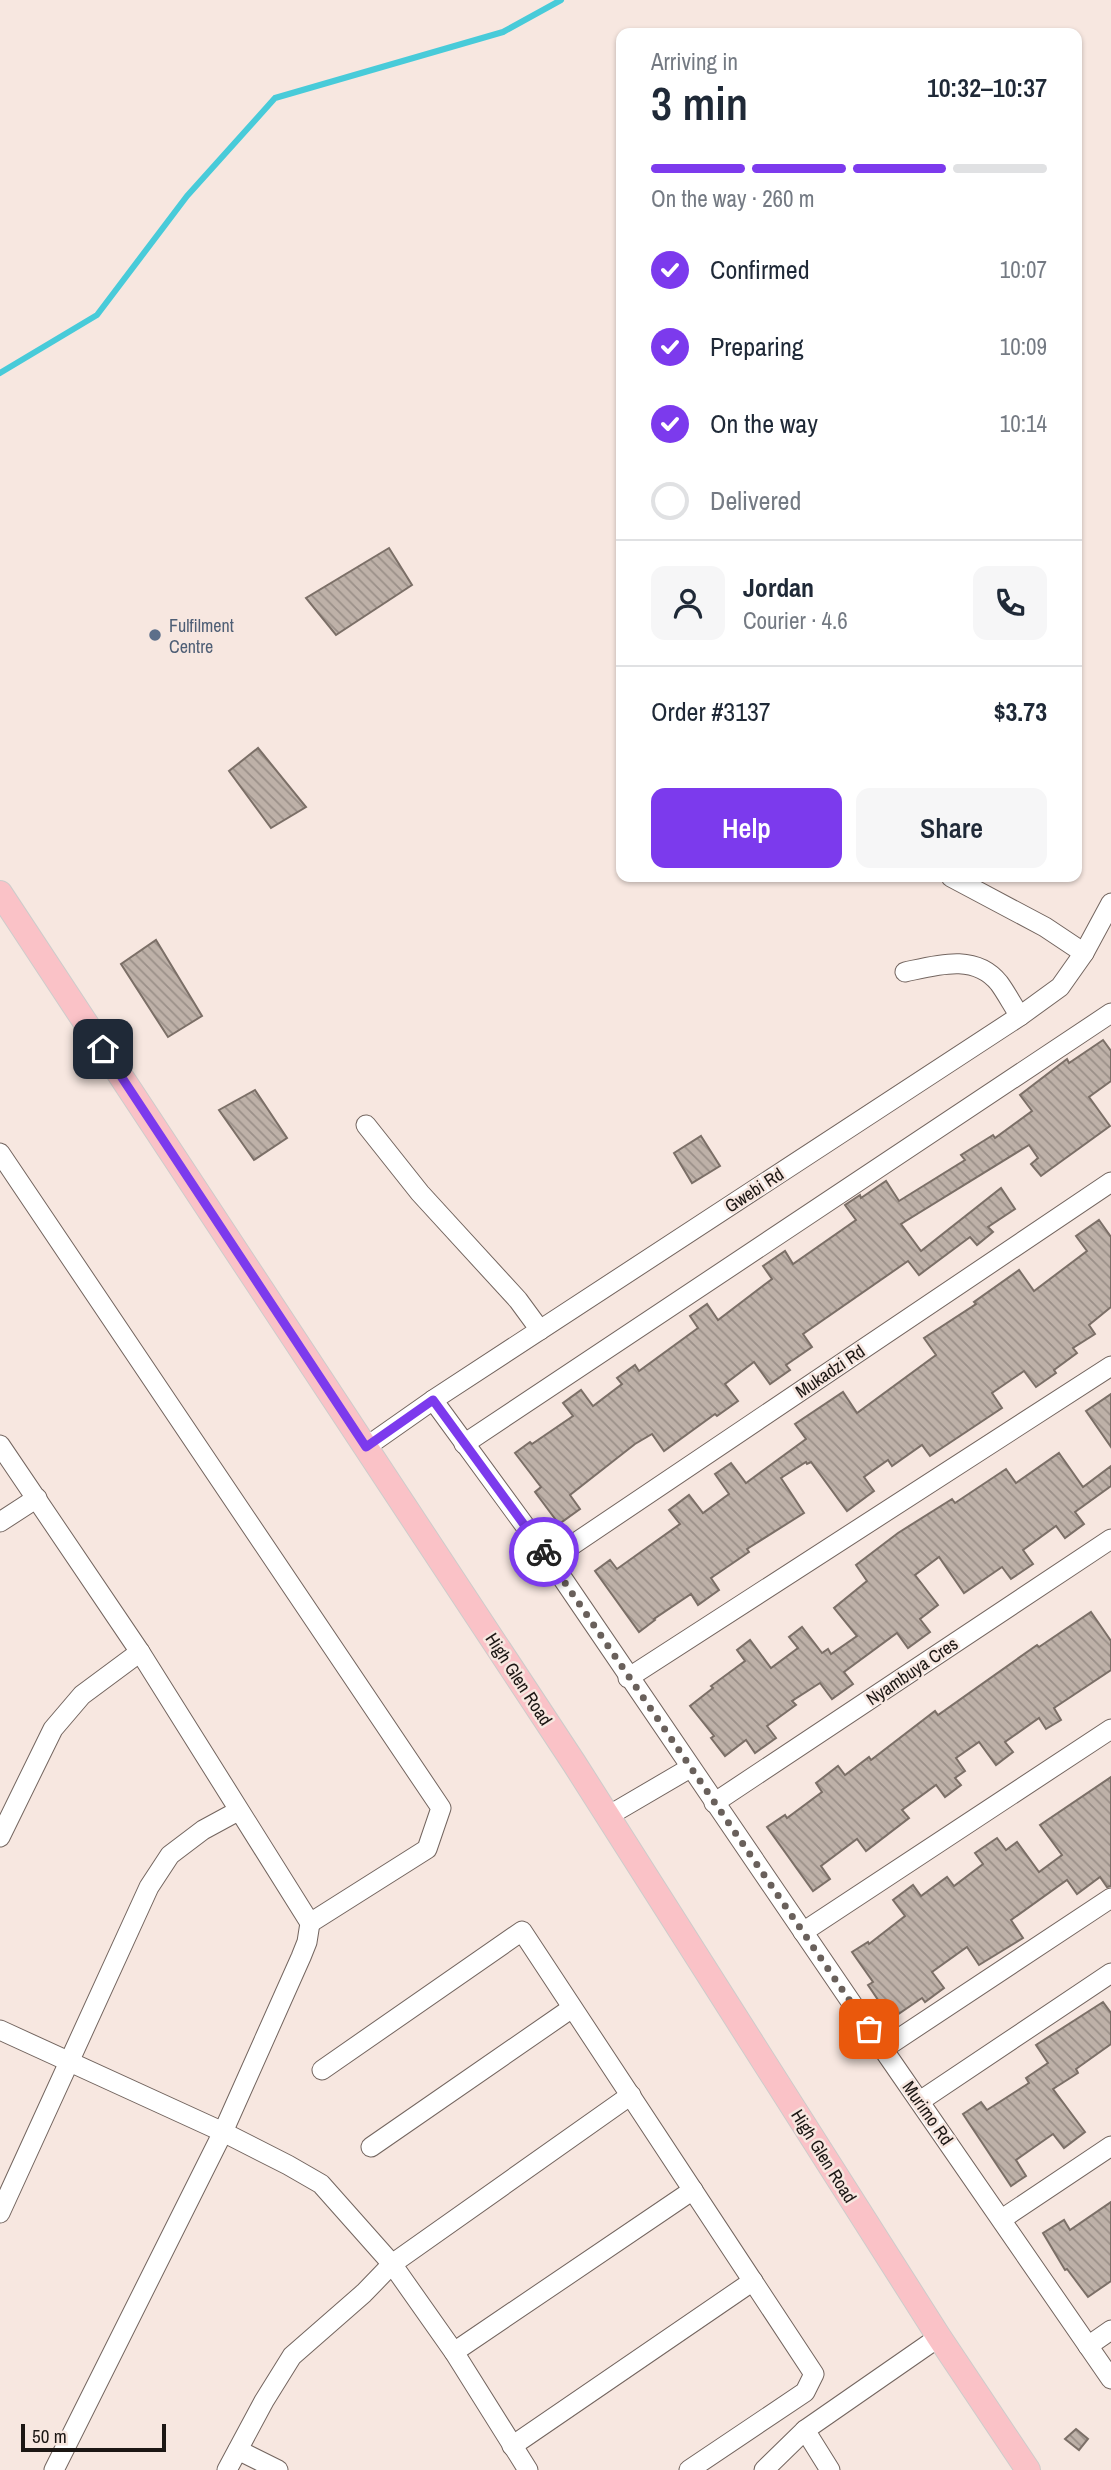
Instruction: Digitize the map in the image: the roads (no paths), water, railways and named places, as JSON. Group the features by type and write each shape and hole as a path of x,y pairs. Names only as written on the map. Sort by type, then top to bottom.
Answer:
{"main road":[{"name":"High Glen Road","path":"0,893 608,1816 939,2337 1028,2470"}],"street":[{"path":"960,882 1045,927 1084,953"},
{"name":"Gwebi Rd","path":"366,1447 433,1400 1020,1016 1060,987 1084,953 1111,903"},
{"path":"905,972 954,962 977,967 997,981 1020,1016"},
{"path":"464,1444 1111,1013"},
{"path":"366,1125 420,1193 518,1300 540,1330"},
{"path":"0,1153 441,1808 427,1849 310,1923"},
{"name":"Mukadzi Rd","path":"550,1560 1111,1182"},
{"path":"628,1678 1111,1366"},
{"name":"Murimo Rd","path":"433,1400 550,1560 628,1678 1111,2379"},
{"path":"0,1445 140,1652 310,1923 301,1957 223,2132 54,2470"},
{"path":"0,1522 37,1497"},
{"name":"Nyambuya Cres","path":"714,1803 1111,1539"},
{"path":"0,1836 53,1729 82,1695 140,1652"},
{"path":"803,1932 1111,1729"},
{"path":"608,1816 690,1768"},
{"path":"0,2213 149,1886 170,1855 202,1830 238,1811"},
{"path":"883,2049 1111,1898"},
{"path":"322,2070 522,1931 814,2374 805,2392 689,2470"},
{"path":"920,2101 1111,1973"},
{"path":"371,2147 572,2008"},
{"path":"0,2030 223,2132 321,2185 392,2264 454,2352 528,2470"},
{"path":"227,2470 292,2356 365,2293 392,2264 631,2095"},
{"path":"1002,2219 1111,2146"},
{"path":"454,2352 693,2190"},
{"path":"512,2446 753,2281"},
{"path":"1088,2346 1111,2330"},
{"path":"764,2470 783,2462 805,2430 939,2337"},
{"path":"805,2430 830,2470"},
{"path":"238,2450 278,2470"}],"waterway":[{"path":"0,373 97,315 187,196 275,98 503,32 561,0"}],"place":[{"name":"Fulfilment Centre","path":"155,635"}]}
